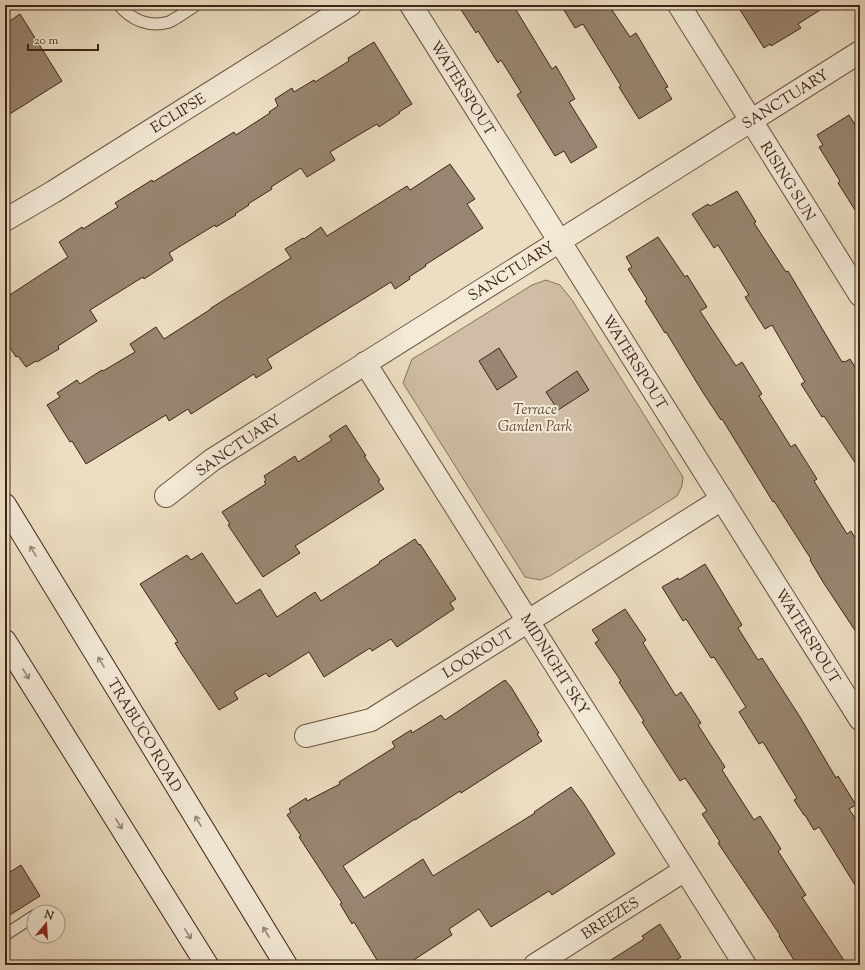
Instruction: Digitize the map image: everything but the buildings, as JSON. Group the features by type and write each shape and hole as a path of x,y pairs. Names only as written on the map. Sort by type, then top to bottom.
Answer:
{"street":[{"name":"ECLIPSE","path":"5,220 53,192 350,5"},
{"name":"WATERSPOUT","path":"411,5 860,719"},
{"name":"RISING SUN","path":"679,5 860,295"},
{"name":"SANCTUARY","path":"166,496 212,460 860,52"},
{"name":"MIDNIGHT SKY","path":"365,363 745,965"},
{"name":"LOOKOUT","path":"306,736 371,720 722,499"},
{"name":"TRABUCO ROAD","path":"5,505 286,965"},
{"path":"5,641 207,965"},
{"name":"BREEZES","path":"535,965 685,870"}],"lane":[{"path":"119,5 125,13 141,22 156,25 170,21 196,5"},
{"path":"5,935 26,921"}],"green space":[{"name":"Terrace Garden Park","path":"546,280 560,285 572,300 683,477 682,486 677,496 550,576 540,580 525,577 403,383 412,359 532,285"}]}
